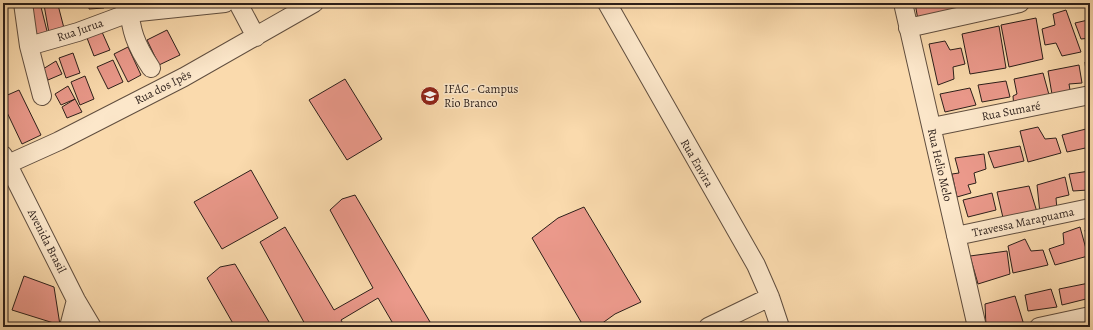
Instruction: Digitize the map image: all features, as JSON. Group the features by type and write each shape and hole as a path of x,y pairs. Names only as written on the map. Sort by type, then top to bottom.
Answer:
{"street":[{"path":"23,3 29,46 42,96"},
{"name":"Rua Jurua","path":"29,46 78,32 128,8 225,3"},
{"path":"238,3 256,37"},
{"name":"Rua dos Ipês","path":"5,159 59,141 184,77 314,3"},
{"name":"Rua Envira","path":"607,3 756,265 770,297 780,327"},
{"name":"Rua Helio Melo","path":"903,3 977,327"},
{"path":"908,28 1020,3"},
{"path":"128,8 134,39 150,68"},
{"name":"Rua Sumaré","path":"932,127 1090,95"},
{"name":"Avenida Brasil","path":"5,159 76,300 92,327"},
{"name":"Travessa Marapuama","path":"956,236 1090,208"},
{"path":"708,327 770,297"},
{"path":"69,327 76,300"},
{"path":"1039,327 1090,316"}],"building":[{"path":"89,3 104,3 104,8 89,9"},
{"path":"915,3 954,3 957,12 918,20"},
{"path":"44,5 58,5 65,32 49,33"},
{"path":"41,7 48,35 32,36 27,8"},
{"path":"1090,9 1090,38 1081,39 1075,23 1088,20"},
{"path":"1066,10 1081,52 1062,56 1056,43 1045,45 1042,29 1055,25 1053,14"},
{"path":"3,17 6,43 3,43"},
{"path":"1036,18 1043,59 1009,67 1001,25"},
{"path":"999,26 1006,68 970,74 962,34"},
{"path":"167,30 180,55 159,65 147,40"},
{"path":"102,32 110,50 94,56 87,38"},
{"path":"945,41 950,50 961,48 965,64 953,67 954,79 938,85 929,44"},
{"path":"128,47 141,75 128,82 114,54"},
{"path":"73,53 80,73 66,78 59,58"},
{"path":"113,60 123,82 108,89 97,67"},
{"path":"56,61 62,74 48,80 43,69"},
{"path":"1090,61 1090,92 1088,92 1085,62"},
{"path":"1079,65 1082,83 1069,84 1071,96 1053,100 1048,71"},
{"path":"1043,73 1051,102 1014,108 1013,96 1017,94 1014,79"},
{"path":"85,76 94,99 80,105 71,82"},
{"path":"345,79 382,139 347,160 309,100"},
{"path":"1006,81 1010,97 982,102 978,85"},
{"path":"68,86 75,99 61,105 55,94"},
{"path":"970,88 976,105 945,112 940,94"},
{"path":"19,90 41,135 22,144 3,104 3,97"},
{"path":"75,99 82,112 67,118 62,107"},
{"path":"1038,127 1045,139 1056,138 1061,153 1028,162 1020,131"},
{"path":"1090,128 1090,147 1067,152 1062,135"},
{"path":"1020,146 1024,161 994,168 988,152"},
{"path":"984,154 986,169 974,173 976,183 968,185 971,193 957,197 952,174 959,173 955,158"},
{"path":"251,170 278,218 222,249 194,202"},
{"path":"1090,171 1090,195 1088,190 1073,191 1069,174"},
{"path":"1065,177 1069,195 1056,198 1057,210 1040,213 1037,185"},
{"path":"1029,186 1037,212 1004,222 997,192"},
{"path":"992,193 996,210 968,217 963,200"},
{"path":"355,195 433,327 395,327 378,298 341,320 345,327 304,327 306,326 260,242 285,227 334,310 373,288 330,210 342,199"},
{"path":"584,207 641,302 615,314 597,327 584,327 532,238 558,218"},
{"path":"1080,227 1088,256 1055,265 1049,249 1064,244 1063,233"},
{"path":"1090,229 1090,251 1085,230"},
{"path":"1025,239 1031,251 1043,250 1048,265 1013,273 1008,246"},
{"path":"1007,251 1010,274 978,284 970,256"},
{"path":"235,264 272,327 235,327 207,278 220,267"},
{"path":"24,276 54,287 60,325 12,310"},
{"path":"1089,283 1090,298 1062,305 1059,289"},
{"path":"1051,289 1057,307 1028,311 1025,295"},
{"path":"1015,296 1024,325 1010,327 986,327 985,304"},
{"path":"3,323 17,327 3,327"}],"place":[{"name":"IFAC - Campus Rio Branco","path":"430,96"}]}
